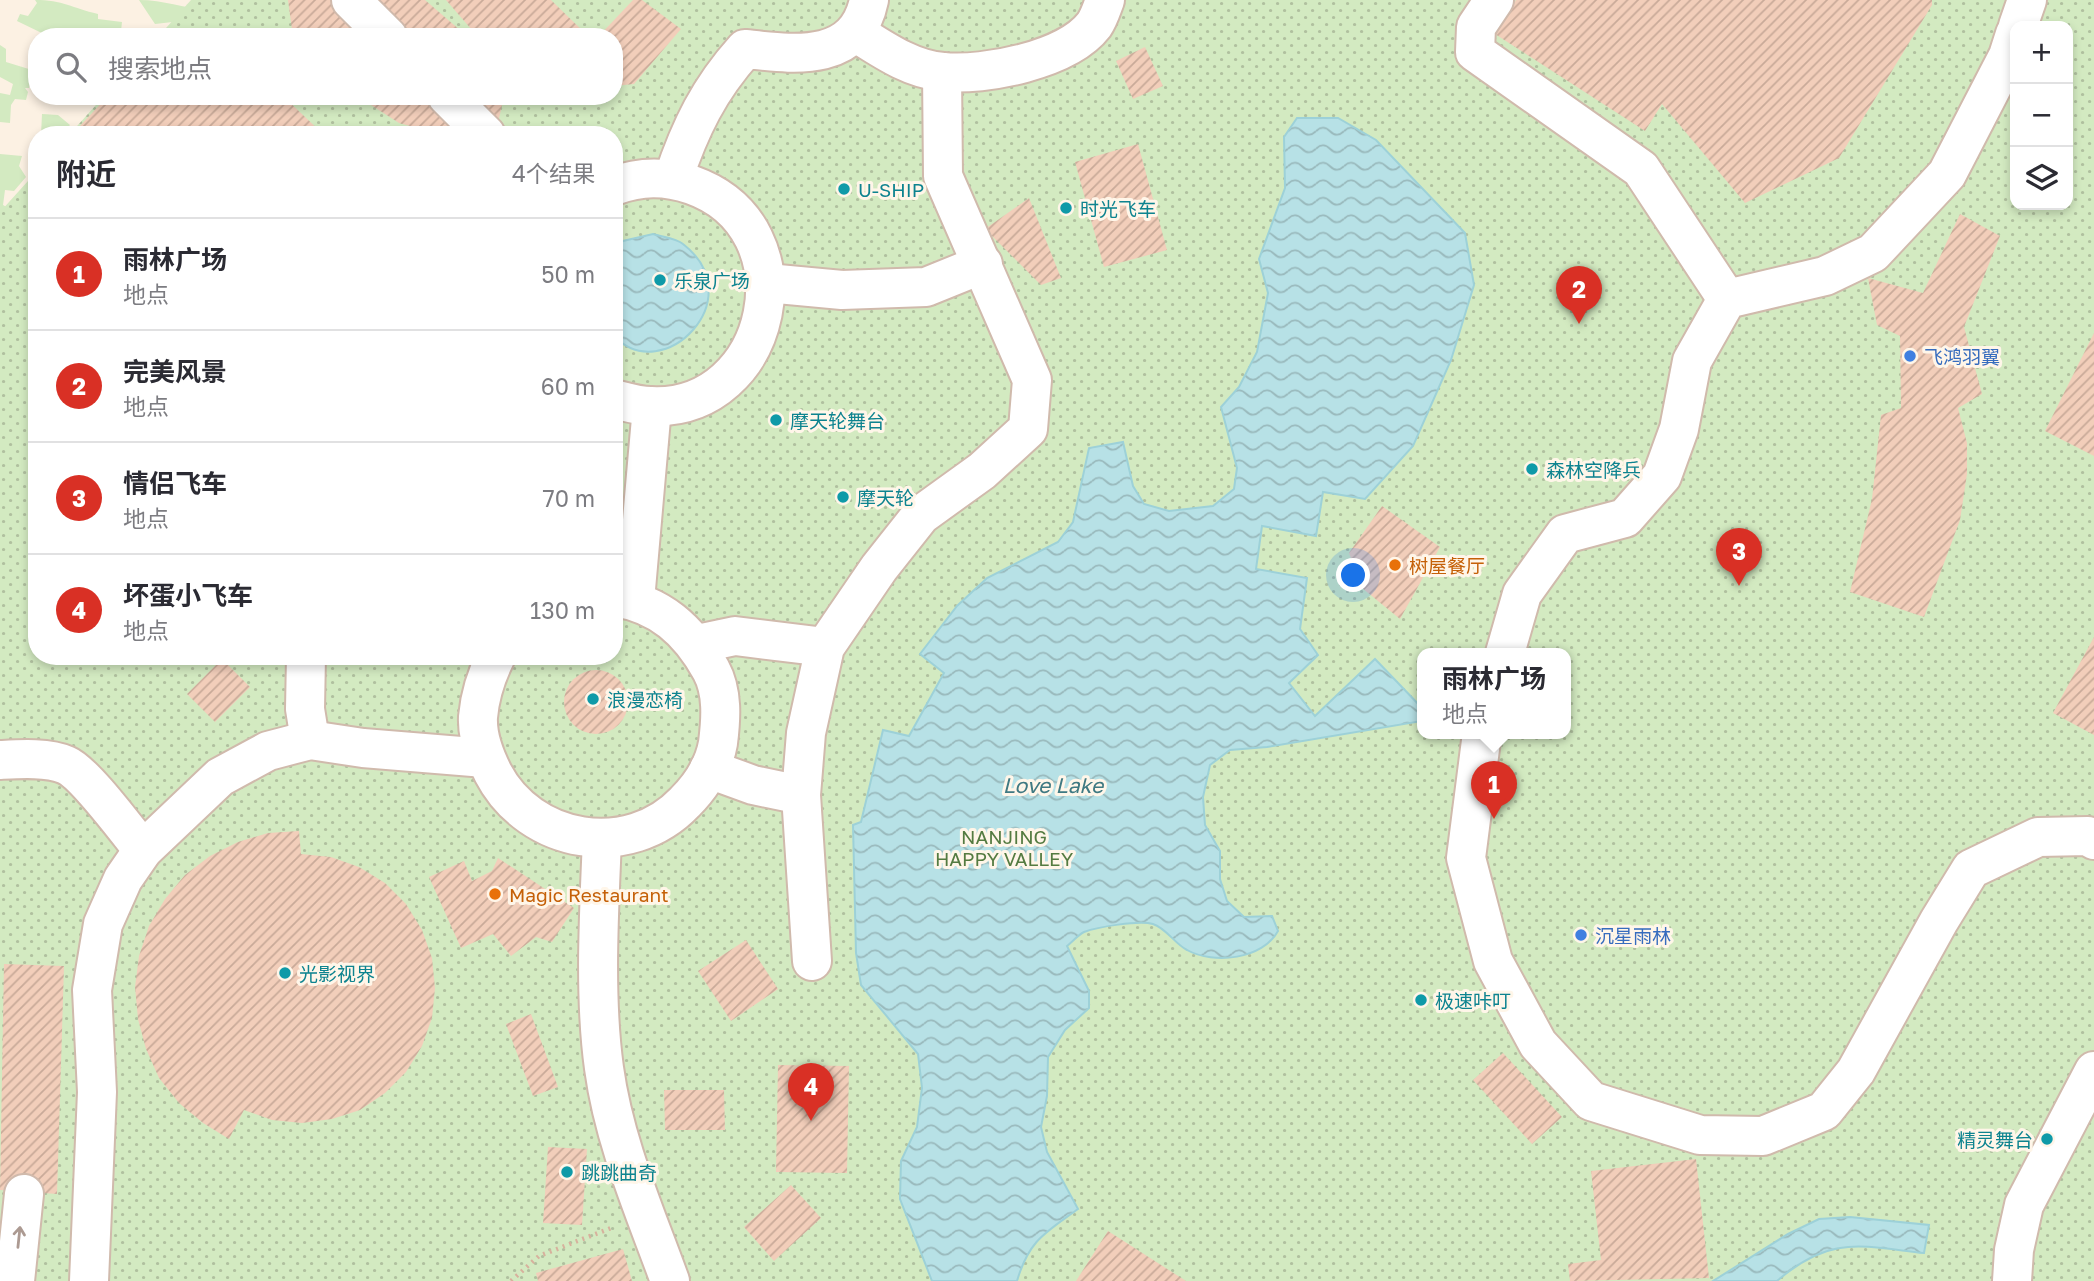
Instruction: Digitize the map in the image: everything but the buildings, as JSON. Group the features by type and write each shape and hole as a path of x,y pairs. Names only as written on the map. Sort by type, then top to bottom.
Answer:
{"street":[{"path":"351,0 379,28"},
{"path":"673,179 688,132 719,78 745,49 784,53 825,52 862,16 897,59 942,72 996,70 1062,50 1094,25 1105,0"},
{"path":"1494,0 1476,27 1475,52 1641,169 1727,299"},
{"path":"2020,21 2026,0"},
{"path":"1506,648 1522,594 1565,534 1625,518 1662,476 1679,429 1692,360 1727,299 1825,276 1873,253 1947,174 2010,50"},
{"path":"812,961 801,794 806,733 825,647 878,568 921,515 982,471 1028,429 1032,380 943,176 942,72"},
{"path":"456,105 477,126"},
{"path":"623,183 635,178 673,179 708,191 738,215 758,246 766,283 763,321 748,355 722,383 689,400 652,407 623,401"},
{"path":"766,283 842,290 926,287 983,264"},
{"path":"492,665 483,682 478,720 485,758 503,791 531,817 564,834 602,839 639,833 673,815 700,787 716,753 722,715 715,677 697,644 670,617 625,599 652,407"},
{"path":"697,644 735,636 825,647"},
{"path":"306,665 305,709 310,740"},
{"path":"1481,739 1466,858 1493,961 1538,1044 1591,1101 1700,1135 1763,1136 1824,1111 1856,1071 1938,921 1971,869 2038,837 2088,836 2094,840"},
{"path":"89,1281 97,1092 92,990 103,925 123,879 144,850 220,777 268,751 310,740 387,751 485,758"},
{"path":"0,760 22,759 67,765 144,850"},
{"path":"709,769 754,785 801,794"},
{"path":"602,839 601,983 604,1068 624,1154 670,1281"},
{"path":"2012,1281 2014,1250 2024,1205 2094,1071"},
{"path":"15,1281 24,1194"}],"path":[{"path":"511,1281 539,1256 646,1215"}],"green space":[{"path":"35,0 45,0 98,14 98,19 122,22 121,28 31,28 17,21 20,14 28,16 37,3"},
{"path":"139,0 207,10 208,18 155,24"},
{"name":"NANJING HAPPY VALLEY","path":"191,0 2094,0 2094,1281 0,1281 0,212 28,181 28,665 623,665 623,126 77,126 96,105 623,105 623,28 166,28"},
{"path":"0,45 6,49 6,62 28,69 26,100 15,99 11,105 10,123 0,122 0,93 10,95 13,84 0,77"},
{"path":"42,114 58,115 70,125 69,126 41,126"},
{"path":"0,154 22,156 19,166 26,177 14,191 5,190 3,205 10,209 0,220"}],"water":[{"name":"Love Lake","path":"1297,118 1338,118 1376,140 1465,233 1474,285 1451,360 1413,446 1365,499 1323,492 1316,536 1262,526 1256,569 1307,578 1300,629 1318,655 1289,683 1315,716 1375,659 1417,703 1417,722 1267,747 1230,750 1210,765 1203,797 1205,825 1220,851 1220,879 1227,901 1244,917 1272,916 1278,931 1261,948 1237,957 1224,958 1198,955 1187,950 1162,929 1147,923 1090,930 1082,933 1067,946 1089,991 1089,1008 1065,1030 1048,1057 1047,1096 1041,1127 1047,1152 1078,1209 1047,1232 1033,1247 1017,1281 932,1281 900,1199 901,1161 917,1127 922,1088 918,1054 861,985 856,953 853,825 861,822 883,730 909,736 944,673 920,654 957,606 987,578 1058,542 1073,522 1089,448 1123,442 1133,486 1144,504 1169,511 1213,506 1234,489 1237,468 1221,407 1239,387 1257,352 1268,293 1259,259 1285,188 1284,137"},
{"name":"乐泉广场","path":"653,234 673,239 683,244 702,266 709,288 705,311 693,330 676,344 655,351 634,349 623,342 623,241"},
{"path":"1850,1217 1929,1225 1924,1253 1846,1247 1813,1256 1777,1281 1713,1281 1788,1234 1819,1219"}],"place":[{"name":"U-SHIP","path":"844,189"},
{"name":"时光飞车","path":"1066,208"},
{"name":"乐泉广场","path":"660,280"},
{"name":"完美风景","path":"1579,324"},
{"name":"飞鸿羽翼","path":"1910,356"},
{"name":"摩天轮舞台","path":"776,420"},
{"name":"森林空降兵","path":"1532,469"},
{"name":"摩天轮","path":"843,497"},
{"name":"树屋餐厅","path":"1395,565"},
{"name":"情侣飞车","path":"1739,586"},
{"name":"浪漫恋椅","path":"593,699"},
{"name":"雨林广场","path":"1494,819"},
{"name":"Magic Restaurant","path":"495,894"},
{"name":"沉星雨林","path":"1581,935"},
{"name":"光影视界","path":"285,973"},
{"name":"极速咔叮","path":"1421,1000"},
{"name":"坏蛋小飞车","path":"811,1121"},
{"name":"精灵舞台","path":"2047,1139"},
{"name":"跳跳曲奇","path":"567,1172"}]}
